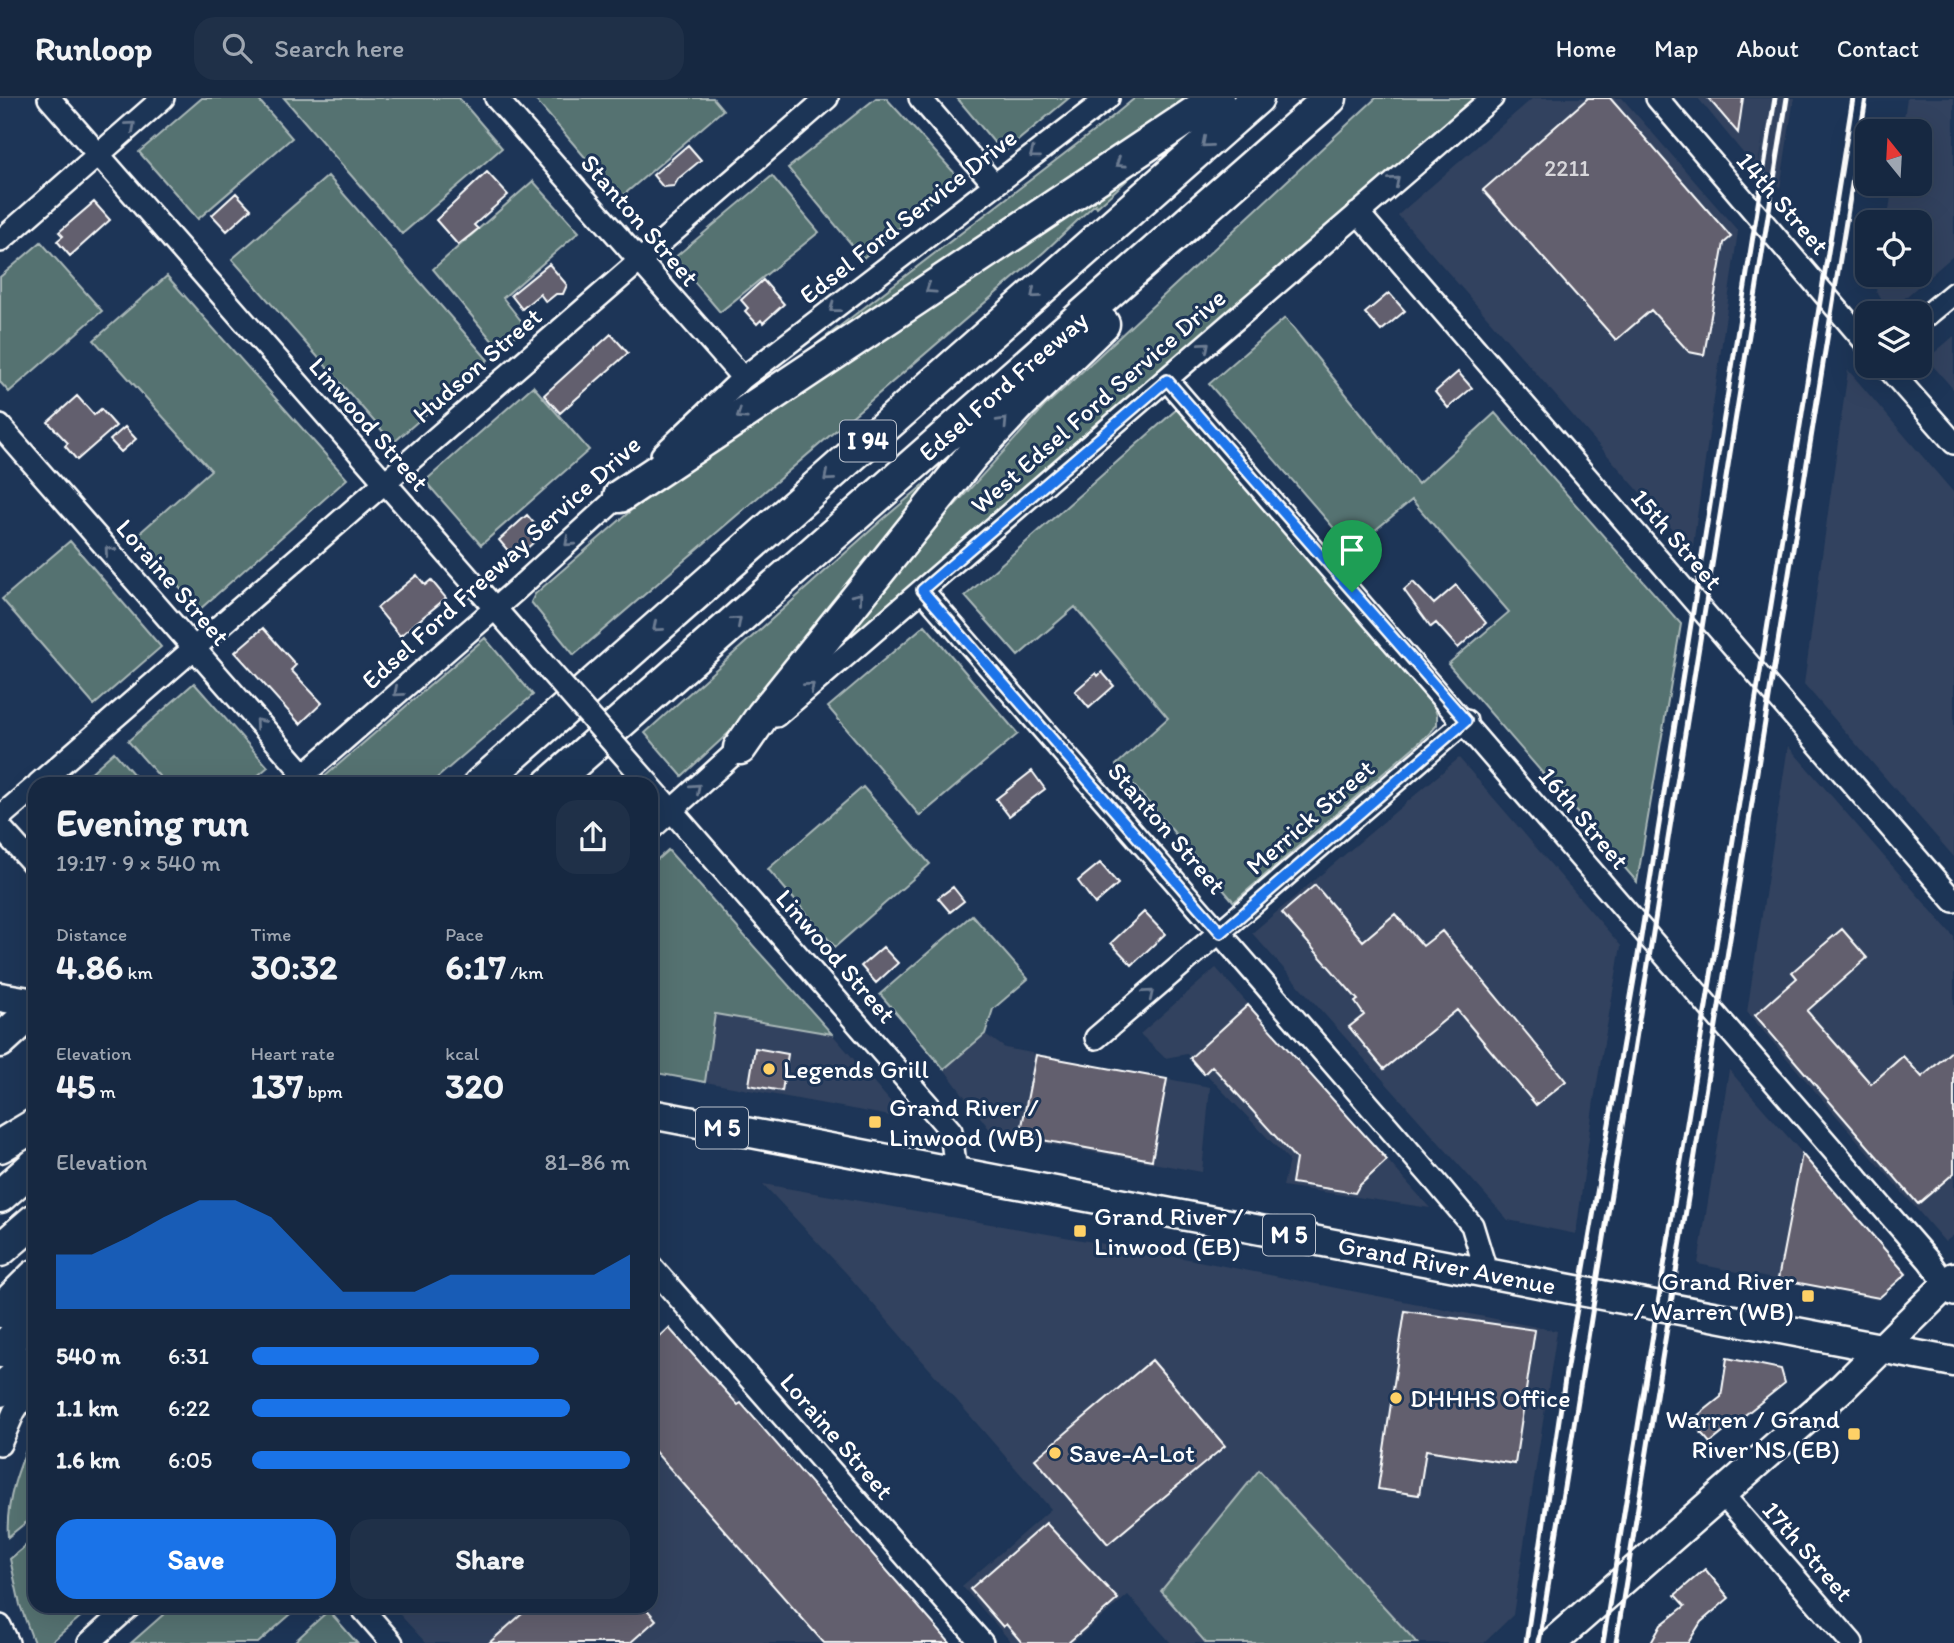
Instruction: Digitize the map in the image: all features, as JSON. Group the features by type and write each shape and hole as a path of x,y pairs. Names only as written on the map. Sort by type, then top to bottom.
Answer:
{"highway":[{"path":"620,496 1217,98"},
{"name":"Edsel Ford Freeway","path":"488,777 1257,98"},
{"name":"Edsel Ford Freeway","path":"558,777 1330,98"},
{"path":"740,748 763,715 972,455 1020,404 1107,320 1235,208 1286,136"},
{"path":"570,777 594,747"},
{"path":"0,1041 28,1015"},
{"path":"0,1146 28,1129"},
{"path":"0,1196 28,1171"},
{"path":"0,1250 28,1226"},
{"path":"0,1311 28,1283"},
{"path":"0,1351 28,1323"},
{"path":"0,1390 28,1367"}],"main road":[{"path":"0,997 28,1002"},
{"name":"Grand River Avenue","path":"658,1115 1954,1362"},
{"path":"1552,1643 1723,1495 1951,1286"}],"street":[{"name":"Linwood Street","path":"49,98 642,777"},
{"path":"0,241 163,98"},
{"name":"Stanton Street","path":"496,98 743,378"},
{"name":"Hudson Street","path":"45,777 827,98"},
{"path":"920,98 994,184"},
{"name":"Edsel Ford Service Drive","path":"743,378 1108,98"},
{"name":"West Edsel Ford Service Drive","path":"740,748 1492,98"},
{"name":"14th Street","path":"1657,98 1855,330"},
{"name":"15th Street","path":"1358,213 1954,901"},
{"path":"1932,311 1954,293"},
{"name":"Edsel Ford Freeway Service Drive","path":"300,777 620,496 743,378"},
{"path":"1897,378 1954,443"},
{"name":"16th Street","path":"1167,380 1466,721 1713,1014 1951,1286"},
{"name":"Loraine Street","path":"0,426 194,648 296,777"},
{"name":"Stanton Street","path":"922,590 1472,1225 1488,1273"},
{"name":"Merrick Street","path":"1096,1038 1466,721"},
{"path":"658,823 740,748"},
{"name":"Hudson Street","path":"0,817 28,792"},
{"name":"Linwood Street","path":"658,795 951,1131 956,1173"},
{"path":"0,827 28,858"},
{"name":"Loraine Street","path":"658,1274 982,1643"},
{"path":"0,1444 14,1412 28,1390"},
{"name":"17th Street","path":"1723,1495 1852,1643"},
{"path":"89,1643 122,1613"},
{"path":"366,1613 392,1643"},
{"path":"0,1626 8,1643"}],"shaded area":[{"path":"1533,98 1622,98 1738,231 1692,552 1398,215"},
{"path":"1698,98 1794,98 1780,188 1759,163 1766,121 1757,170"},
{"path":"1907,98 1954,98 1954,255 1932,274 1932,210 1889,210 1891,196 1932,196 1932,119 1904,119"},
{"path":"1877,287 1917,287 1901,301 1884,301 1876,292"},
{"path":"1954,336 1954,390 1932,365 1932,355"},
{"path":"1848,370 1954,493 1954,857 1804,684"},
{"path":"1788,746 1954,937 1954,1235 1945,1242 1747,1012"},
{"path":"1459,758 1621,946 1594,1100 1576,1234 1508,1220 1252,933"},
{"path":"1216,968 1430,1208 1283,1186 1289,1160 1187,1054 1165,1058 1140,1034"},
{"path":"715,1014 832,1034 902,1115 901,1118 705,1082"},
{"path":"985,1034 1005,1048 1210,1087 1202,1172 993,1134 944,1069"},
{"path":"1729,1070 1908,1273 1877,1300 1698,1264"},
{"path":"763,1184 1178,1257 1557,1331 1513,1615 1484,1643 1417,1643 1259,1470 1161,1591 1206,1643 1171,1643 1128,1595 1072,1643 1012,1643 962,1586 1051,1509 848,1275"},
{"path":"735,1394 951,1643 426,1643 398,1613 658,1613 658,1460"}],"green space":[{"path":"202,98 257,98 292,138 198,219 139,152"},
{"path":"284,98 459,98 502,148 402,234"},
{"path":"534,98 713,98 723,110 620,198"},
{"path":"876,98 886,98 959,178 863,258 788,168"},
{"path":"957,98 1069,98 1003,153"},
{"path":"1135,98 1197,98 771,379 1107,121"},
{"path":"1376,98 1474,98 833,655 830,652 910,555 1044,407"},
{"path":"1145,164 1097,207 1095,204 1044,252 574,655 531,602 535,594 635,507 689,467"},
{"path":"328,176 488,360 393,443 232,259"},
{"path":"772,176 819,232 720,312 674,258"},
{"path":"533,181 579,232 503,298 526,327 499,349 433,269"},
{"path":"41,242 102,311 9,392 0,382 0,277"},
{"path":"167,276 347,479 199,610 135,537 211,470 94,340"},
{"path":"1285,318 1418,484 1495,413 1681,624 1637,882 1448,664 1509,612 1412,500 1352,549 1209,384"},
{"path":"533,386 589,450 481,545 425,481"},
{"path":"1177,409 1433,704 1437,715 1437,725 1429,734 1234,902 1116,765 1168,718 1075,607 1018,656 965,596"},
{"path":"980,437 762,702 682,776 645,733 881,521"},
{"path":"70,541 161,647 94,705 2,599"},
{"path":"925,625 1018,734 920,816 828,707"},
{"path":"485,638 533,695 438,777 324,777"},
{"path":"194,683 268,767 256,777 160,777 128,741"},
{"path":"114,752 136,777 86,777"},
{"path":"863,787 930,864 835,947 768,869"},
{"path":"668,850 832,1034 715,1014 705,1082 658,1073 658,859"},
{"path":"972,915 1028,979 993,1009 985,1034 944,1069 880,994"},
{"path":"28,1446 28,1521 8,1537 9,1509"},
{"path":"1259,1470 1417,1643 1206,1643 1161,1591"},
{"path":"28,1544 28,1613 85,1613 50,1643 34,1643 20,1605 10,1559"},
{"path":"165,1613 292,1613 258,1643 131,1643"},
{"path":"326,1613 331,1613 357,1643 293,1643"}],"building":[{"path":"1588,98 1610,98 1731,237 1724,243 1704,355 1689,352 1651,310 1616,340 1483,190"},
{"path":"1708,98 1743,98 1738,133"},
{"path":"688,145 701,160 678,179 674,186 663,187 653,175"},
{"path":"487,172 508,195 474,225 478,229 458,245 436,220"},
{"path":"236,193 251,209 227,231 212,215"},
{"path":"94,202 110,220 70,256 57,241 63,236 59,232"},
{"path":"549,264 567,285 563,294 556,294 546,302 540,294 522,309 511,295"},
{"path":"763,280 784,304 763,323 761,320 757,324 745,311 748,308 741,300"},
{"path":"1389,293 1405,311 1381,331 1365,313"},
{"path":"611,334 628,353 560,413 544,395"},
{"path":"1458,372 1472,388 1448,408 1435,392"},
{"path":"77,396 94,415 101,409 116,426 77,460 65,446 68,443 48,422"},
{"path":"125,427 136,439 121,452 110,440"},
{"path":"527,515 543,534 515,559 499,540"},
{"path":"417,575 425,585 431,580 446,598 400,636 377,608"},
{"path":"1413,582 1434,604 1456,585 1486,623 1458,648 1436,623 1431,627 1404,590"},
{"path":"263,628 296,665 291,670 322,703 300,724 235,652"},
{"path":"1102,672 1114,686 1089,708 1075,691 1096,673 1098,676"},
{"path":"1032,771 1045,789 1009,816 996,799"},
{"path":"1100,863 1118,884 1095,904 1078,881"},
{"path":"1315,885 1363,941 1395,914 1423,946 1442,931 1566,1081 1536,1105 1457,1010 1384,1069 1349,1027 1364,1015 1355,1002 1358,1000 1282,913"},
{"path":"953,887 964,901 950,912 938,898"},
{"path":"1144,912 1165,934 1132,965 1111,943"},
{"path":"1842,929 1867,958 1807,1011 1871,1084 1903,1056 1922,1077 1954,1049 1954,1173 1918,1204 1755,1015 1797,978 1792,972"},
{"path":"883,947 898,963 876,983 861,966"},
{"path":"1248,1005 1387,1160 1355,1193 1292,1183 1296,1159 1212,1066 1204,1074 1190,1058"},
{"name":"Legends Grill","path":"755,1048 788,1054 782,1091 749,1085"},
{"path":"1036,1055 1167,1079 1152,1160 1020,1136"},
{"path":"1802,1154 1906,1274 1879,1298 1778,1279"},
{"path":"1405,1311 1535,1330 1515,1464 1426,1450 1419,1495 1378,1489"},
{"path":"669,1328 738,1405 741,1403 950,1643 824,1643 658,1455 658,1338"},
{"path":"1727,1358 1781,1369 1785,1383 1710,1443 1691,1421 1721,1397"},
{"path":"1152,1360 1225,1446 1108,1544 1035,1459"},
{"path":"1046,1523 1118,1599 1068,1643 1022,1643 1006,1624 1003,1627 970,1589"},
{"path":"1705,1569 1729,1598 1701,1622 1688,1643 1651,1643 1661,1625 1685,1606 1675,1595"},
{"path":"523,1613 650,1613 656,1620 630,1643 489,1643"}],"railway":[{"path":"1526,1643 1566,1372 1637,962 1775,98"},
{"path":"1539,1643 1787,98"},
{"path":"1603,1643 1853,98"},
{"path":"1616,1643 1866,98"}],"place":[{"name":"Legends Grill","path":"769,1069"},
{"name":"Grand River / Linwood (WB)","path":"875,1122"},
{"name":"Grand River / Linwood (EB)","path":"1080,1231"},
{"name":"Grand River / Warren (WB)","path":"1808,1296"},
{"name":"DHHHS Office","path":"1396,1398"},
{"name":"Warren / Grand River NS (EB)","path":"1854,1434"},
{"name":"Save-A-Lot","path":"1055,1453"}],"route":[{"path":"1167,380 1352,592 1466,721 1344,823 1221,933 922,590 1167,380"}]}
